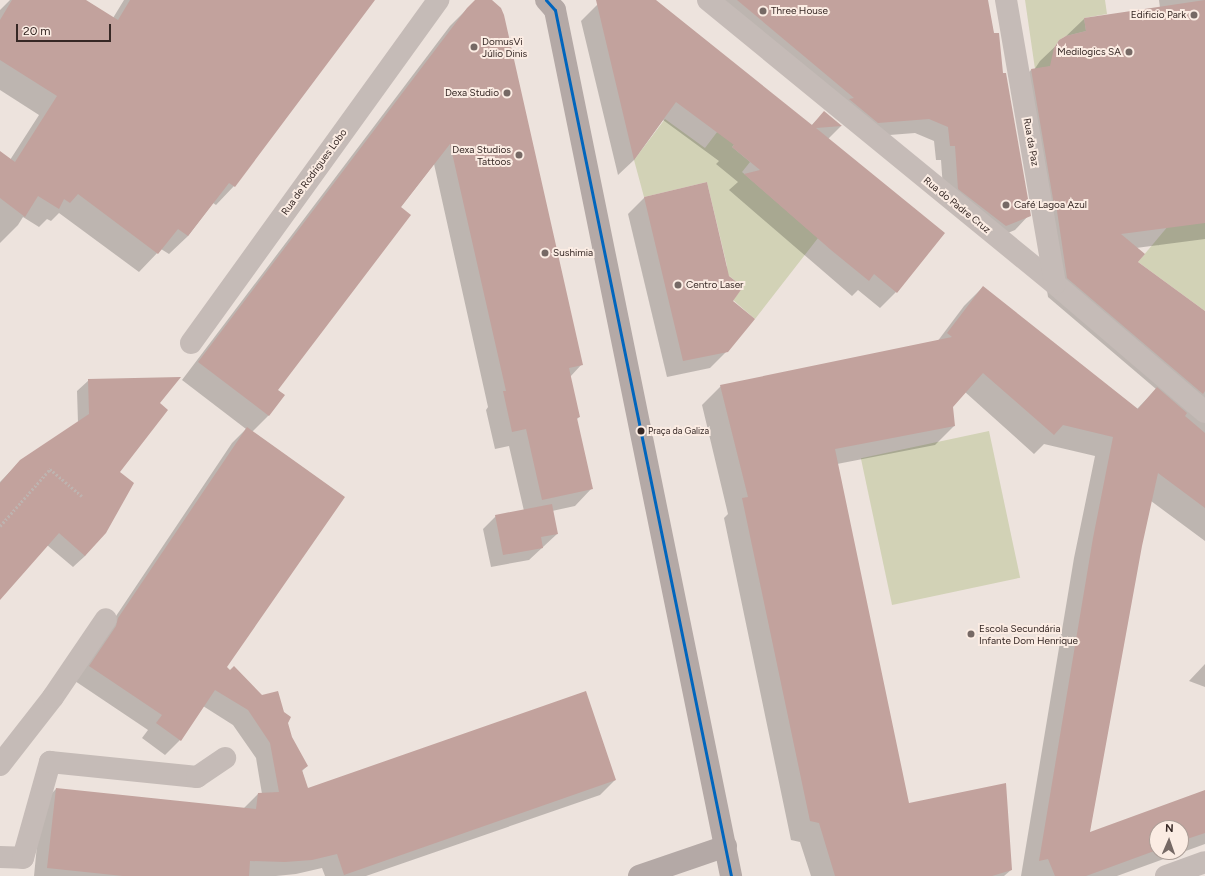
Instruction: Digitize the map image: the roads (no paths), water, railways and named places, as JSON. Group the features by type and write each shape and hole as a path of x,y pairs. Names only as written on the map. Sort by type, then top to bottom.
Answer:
{"main road":[{"path":"553,3 731,876"},
{"path":"639,876 726,846"}],"street":[{"name":"Rua de Rodrigues Lobo","path":"191,343 438,0"},
{"name":"Rua do Padre Cruz","path":"708,0 1055,284 1205,412"},
{"name":"Rua da Paz","path":"1006,0 1055,284"},
{"path":"0,765 53,697 106,619"},
{"path":"0,857 23,858 50,762 197,777 225,758"},
{"path":"1166,876 1205,862"}],"place":[{"name":"Three House","path":"763,11"},
{"name":"Edificio Park","path":"1194,15"},
{"name":"DomusVi Júlio Dinis","path":"474,47"},
{"name":"Medilogics SA","path":"1129,52"},
{"name":"Dexa Studio","path":"507,93"},
{"name":"Dexa Studios Tattoos","path":"519,155"},
{"name":"Café Lagoa Azul","path":"1006,205"},
{"name":"Sushimia","path":"545,253"},
{"name":"Centro Laser","path":"678,285"},
{"name":"Praça da Galiza","path":"641,431"},
{"name":"Escola Secundária Infante Dom Henrique","path":"971,634"}]}
